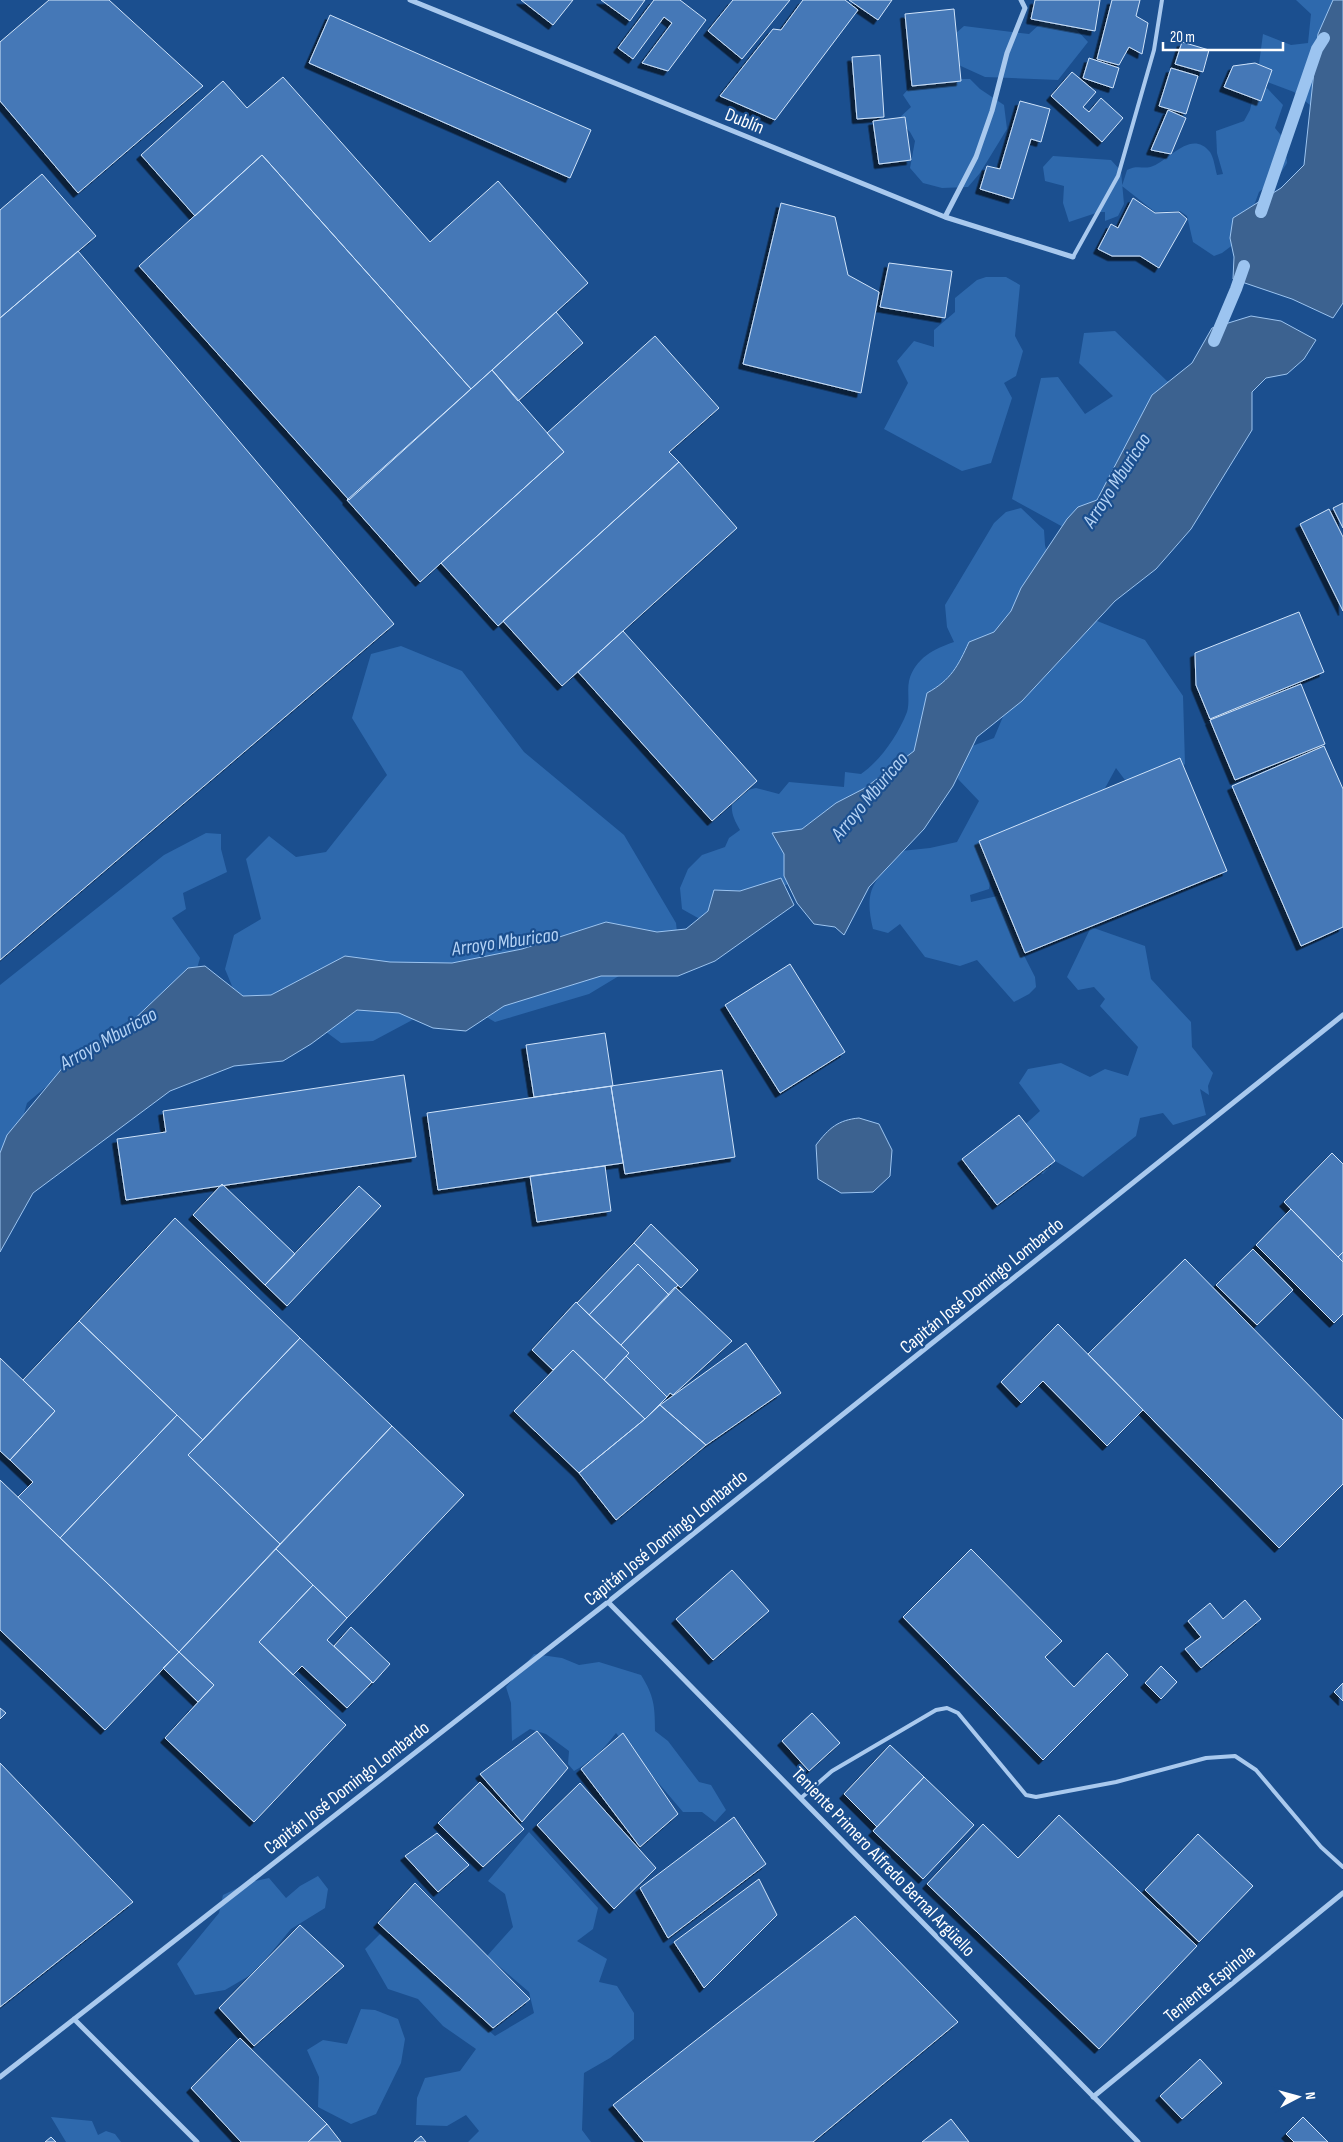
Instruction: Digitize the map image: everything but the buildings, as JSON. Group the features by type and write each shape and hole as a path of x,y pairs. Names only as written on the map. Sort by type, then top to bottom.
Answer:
{"street":[{"name":"Dublín","path":"410,0 945,217 1073,257"},
{"path":"945,217 976,157 992,111 1007,53 1025,8 1021,0"},
{"name":"Capitán José Domingo Lombardo","path":"0,2077 608,1602 1343,1015"},
{"name":"Teniente Primero Alfredo Bernal Argüello","path":"608,1602 1138,2142"},
{"name":"Teniente Espinola","path":"1093,2097 1343,1893"},
{"path":"74,2019 197,2142"}],"lane":[{"path":"1073,257 1118,176 1154,50 1162,0"},
{"path":"801,1798 832,1771 936,1710 947,1708 958,1713 1026,1795 1036,1797 1116,1782 1206,1758 1234,1756 1256,1770 1321,1847 1343,1867"}],"shaded area":[{"path":"1296,0 1343,0 1316,110 1294,92 1249,73 1247,63 1259,64 1263,34 1291,45 1308,43 1311,14"},
{"path":"1054,11 1063,15 1088,42 1058,80 985,77 941,57 938,49 964,26 1029,34"},
{"path":"922,74 940,79 970,79 980,89 1004,105 1007,129 980,173 968,187 942,188 923,183 910,168 915,141 910,132 898,119 911,107 903,95"},
{"path":"1267,88 1283,105 1275,128 1285,140 1287,163 1278,177 1259,192 1242,238 1222,253 1214,256 1193,242 1187,216 1180,211 1155,212 1122,186 1127,170 1134,167 1153,166 1188,144 1196,144 1203,146 1210,152 1217,175 1223,174 1217,153 1216,131 1244,121 1250,110 1253,97"},
{"path":"1053,156 1111,160 1121,171 1124,204 1118,216 1105,221 1105,212 1099,212 1069,222 1063,203 1064,186 1045,181 1043,167"},
{"path":"986,277 1006,277 1020,285 1015,336 1023,351 1016,376 1004,383 1012,398 991,463 962,471 884,429 908,383 897,361 914,341 934,347 934,330 955,312 955,298 977,280"},
{"path":"1115,331 1167,381 1206,386 1083,538 1012,499 1041,378 1058,377 1085,414 1113,396 1079,363 1084,333"},
{"path":"1021,508 1044,530 1048,557 1034,627 792,883 753,895 730,914 698,918 682,909 680,888 688,869 702,855 725,847 729,838 740,830 732,812 735,793 756,788 779,794 789,782 844,787 845,772 861,774 882,754 894,738 907,712 909,681 916,666 933,651 954,642 947,627 945,605 994,523 1006,512"},
{"path":"1087,617 1145,640 1183,696 1185,764 1146,796 1131,788 1116,768 1098,801 990,839 981,849 990,879 989,889 970,895 971,902 997,896 1013,934 1035,977 1036,987 1029,994 1014,1002 977,960 960,966 925,957 900,924 888,933 873,929 870,915 871,894 878,878 901,851 930,848 957,842 979,801 958,779 964,749 994,738 1021,674"},
{"path":"401,646 462,671 524,752 624,835 676,923 679,950 647,959 589,994 495,1022 466,1005 431,1010 373,1041 341,1043 314,1023 249,1027 225,969 234,935 261,919 246,859 269,836 296,857 326,852 387,775 352,718 371,654"},
{"path":"206,833 221,834 221,849 227,872 183,893 186,909 172,918 200,958 190,993 91,1049 27,1103 9,1166 0,1165 0,985 164,855"},
{"path":"1091,927 1145,946 1151,979 1191,1022 1192,1047 1213,1073 1208,1086 1209,1095 1200,1089 1206,1115 1173,1125 1163,1113 1140,1118 1136,1136 1083,1177 1055,1161 1043,1174 1014,1164 1017,1132 1040,1111 1019,1083 1028,1069 1061,1063 1090,1077 1105,1069 1128,1076 1138,1047 1100,1006 1105,999 1094,987 1078,990 1067,977"},
{"path":"534,1654 562,1658 579,1665 599,1662 641,1675 653,1701 655,1731 668,1741 699,1782 711,1785 726,1810 715,1822 702,1812 683,1812 616,1733 597,1754 574,1771 568,1764 569,1751 546,1734 530,1729 512,1741 511,1703 506,1687"},
{"path":"529,1832 598,1908 593,1929 577,1941 607,1959 599,1982 617,1986 634,2013 634,2039 610,2058 584,2073 582,2130 591,2142 468,2142 479,2131 466,2115 447,2126 416,2125 417,2098 425,2078 460,2071 476,2049 443,2026 418,1999 388,1989 365,1949 380,1934 495,2036 534,2013 529,1992 487,1956 513,1927 505,1894 488,1881"},
{"path":"318,1876 328,1889 325,1908 291,1929 254,1973 225,1990 195,1995 177,1964 219,1913 223,1895 250,1882 269,1878 286,1898 300,1886"},
{"path":"361,2009 375,2010 398,2019 405,2039 401,2063 376,2114 351,2124 318,2107 319,2077 307,2050 323,2040 347,2044"},
{"path":"51,2117 92,2121 98,2135 106,2131 115,2134 121,2142 66,2142"}],"water":[{"path":"1333,0 1343,0 1343,303 1333,318 1292,299 1233,279 1234,257 1230,238 1233,218 1281,188 1304,165 1318,34"},
{"path":"1251,316 1281,321 1316,340 1304,359 1287,374 1266,378 1252,392 1252,430 1191,529 1156,569 1115,601 1022,701 977,737 953,786 924,829 869,887 844,935 835,927 814,924 797,903 784,876 784,854 772,833 802,829 836,803 865,788 914,751 927,693 942,683 953,672 969,642 994,632 1011,611 1021,588 1067,519 1078,507 1097,500 1152,395 1192,363 1212,328"},
{"path":"781,878 794,905 715,961 678,976 601,976 504,1006 466,1031 433,1028 399,1013 357,1010 311,1044 283,1061 234,1066 170,1091 33,1193 0,1252 0,1153 7,1135 69,1060 125,1028 188,968 205,966 243,996 271,995 345,956 390,962 452,963 522,949 606,922 657,932 686,929 708,911 714,890 740,891"},
{"path":"859,1118 879,1124 892,1150 890,1176 873,1192 841,1193 818,1179 816,1145 834,1126"}],"waterway":[{"name":"Arroyo Mburicao","path":"1261,212 1317,49 1324,38"},
{"name":"Arroyo Mburicao","path":"1214,341 1244,266"}]}
